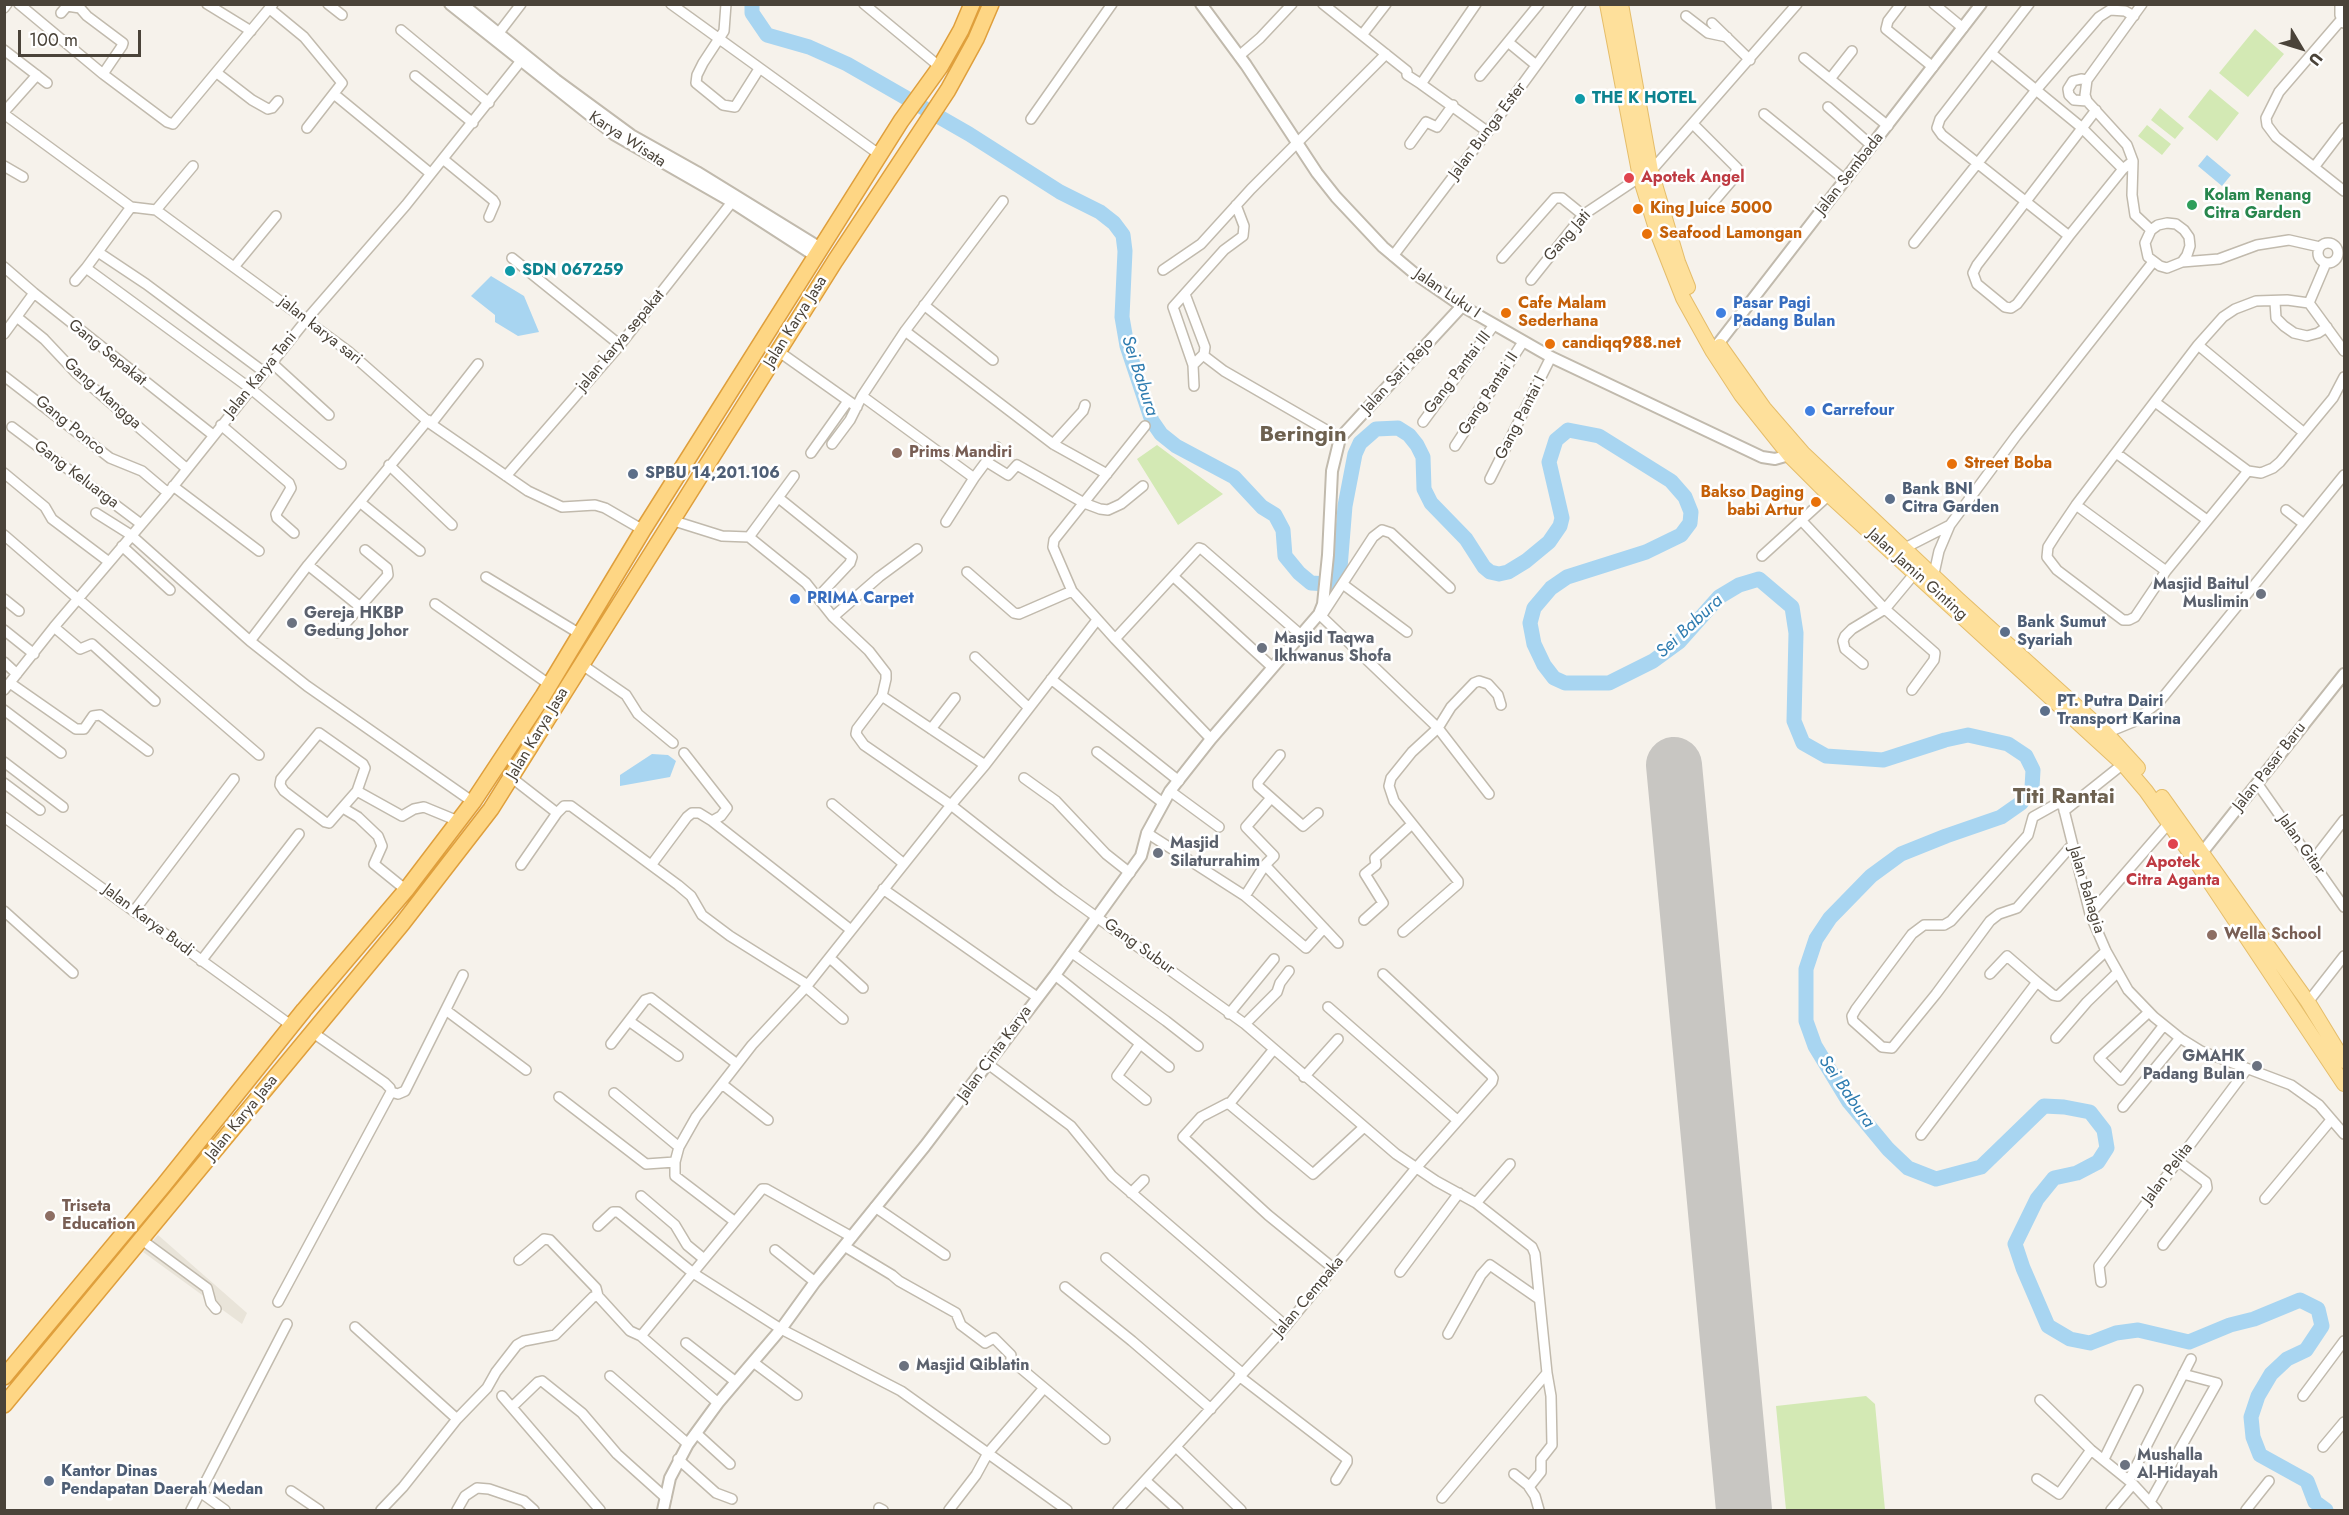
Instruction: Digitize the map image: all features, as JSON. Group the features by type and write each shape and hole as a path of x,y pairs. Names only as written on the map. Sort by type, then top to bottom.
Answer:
{"highway":[{"name":"Jalan Karya Jasa","path":"4,1405 402,924 512,778 580,634 642,530 820,253 901,121 940,67 961,30 972,4"},
{"name":"Jalan Karya Jasa","path":"4,1377 45,1330 291,1026 406,890 550,695 581,664 778,351 948,90 976,39 991,4"},
{"path":"961,30 976,39"},
{"path":"45,1330 58,1340"}],"main road":[{"name":"Jalan Jamin Ginting","path":"1607,4 1667,260 1699,329 1741,395 1789,455 1829,495 1900,552 2106,733 2152,784 2344,1084"},
{"name":"Jalan Jamin Ginting","path":"1621,4 1646,174 1691,294 1718,344 1764,408 1797,446 1900,552 1915,573 1931,580 2123,764 2169,823 2199,856 2308,1002 2344,1061"}],"street":[{"path":"19,4 103,74 167,122 173,124 272,7 304,37 342,80 342,85 307,128"},
{"path":"207,4 251,31"},
{"path":"328,4 342,15"},
{"name":"Karya Wisata","path":"450,4 520,62 615,135 820,253"},
{"path":"498,34 521,4"},
{"path":"671,4 718,41 880,155"},
{"path":"726,4 724,31 695,80 699,86 723,105 735,107 759,69"},
{"path":"864,4 940,67"},
{"path":"1031,119 1112,4"},
{"name":"Jalan Luku I","path":"1201,4 1336,197 1393,256 1462,306 1551,357 1762,457 1775,459 1789,455"},
{"path":"1239,56 1260,38 1292,4"},
{"path":"1323,4 1407,71 1407,75 1453,105 1488,132"},
{"path":"1362,35 1386,4"},
{"path":"1421,84 1476,4"},
{"path":"1480,76 1539,4"},
{"name":"Jalan Bunga Ester","path":"1393,256 1488,132 1581,4"},
{"name":"Gang Jati","path":"1531,280 1582,215 1646,174 1750,60 1797,4"},
{"path":"1900,4 1888,21 1886,29 1933,68"},
{"path":"1935,4 1963,28"},
{"name":"Jalan Sembada","path":"1718,344 1981,4"},
{"path":"2029,4 1940,119 1937,128 1942,135 2069,236"},
{"path":"2142,4 2087,80 2085,88 2087,101 2127,145 2133,161 2135,215 2151,230"},
{"path":"2340,4 2343,21 2279,92 2266,118 2267,125 2276,137 2344,191"},
{"path":"61,13 67,6 80,8 123,43 103,74"},
{"name":"Karya Wisata","path":"467,6 498,34 631,135 697,172 820,253"},
{"path":"1914,243 2036,90 2099,17 2110,10 2124,11 2134,16"},
{"path":"1686,16 1708,33 1727,37"},
{"path":"1712,23 1750,60"},
{"path":"400,30 489,103"},
{"path":"1508,42 1536,65"},
{"path":"4,50 47,83"},
{"path":"1830,79 1852,51"},
{"path":"1163,270 1202,244 1236,206 1386,54"},
{"path":"1991,54 2081,127 2123,169"},
{"path":"1804,57 1888,126"},
{"name":"Jalan Karya Tani","path":"7,687 54,627 170,490 307,319 406,205 520,62"},
{"path":"217,73 252,100 268,109 272,108 278,100"},
{"path":"4,113 37,75"},
{"path":"415,76 473,123"},
{"path":"2087,80 2073,81 2067,89 2074,100 2087,101"},
{"path":"334,94 430,173"},
{"path":"1410,144 1426,122 1437,127 1453,105"},
{"path":"1828,107 1872,146"},
{"path":"2096,110 2025,201 1973,273 1977,284 2001,304 2011,308 2020,301 2123,169 2133,161"},
{"name":"jalan karya sari","path":"4,113 131,207 156,210 307,319 348,351 429,422 506,476 554,504 562,507 595,505 605,508 642,530"},
{"path":"1764,114 1845,180"},
{"path":"1693,124 1737,168 1733,178 1710,206"},
{"path":"2315,166 2344,128"},
{"path":"443,159 494,200 495,203 489,217"},
{"path":"4,166 22,177"},
{"path":"156,210 193,166"},
{"path":"1502,258 1555,198 1562,198 1582,215"},
{"path":"832,444 924,304 1003,201"},
{"name":"jalan karya sepakat","path":"506,476 620,345 732,202"},
{"path":"1194,386 1193,365 1173,311 1174,305 1224,250 1243,236 1244,225 1236,206"},
{"path":"75,280 131,207"},
{"path":"234,267 276,216"},
{"path":"2182,262 2190,246 2189,237 2184,230 2176,224 2167,223 2151,230 2145,243 2148,257 2153,262 2167,268 2182,262 2219,259 2257,245 2289,240 2320,247"},
{"path":"2310,303 2326,263 2336,259 2337,248 2344,240"},
{"path":"2326,263 2318,254 2320,247 2326,243 2337,248"},
{"path":"98,252 146,284 264,372"},
{"path":"512,258 620,345"},
{"path":"1931,580 1939,551 1950,525 2010,443 2153,262"},
{"name":"Gang Sepakat","path":"4,267 213,435"},
{"path":"86,268 251,389 341,464"},
{"path":"4,334 18,318 34,293"},
{"path":"1185,294 1205,351 1193,365"},
{"path":"2248,471 2166,571 2135,617 2129,621 2123,620 2057,570 2047,557 2052,541 2076,505 2198,345 2223,317 2235,309 2256,301 2287,300 2310,303 2326,327 2341,343 2344,351"},
{"path":"2275,302 2276,318 2294,333 2307,336 2318,333 2326,327"},
{"path":"924,304 993,360"},
{"name":"Jalan Sari Rejo","path":"1324,596 1332,471 1340,438 1462,306"},
{"name":"Gang Mangga","path":"18,318 44,339 76,373 187,469"},
{"name":"Gang Pantai III","path":"1423,422 1494,325"},
{"path":"905,331 1053,444 1107,474"},
{"name":"Gang Pantai II","path":"1455,446 1523,342"},
{"path":"2198,345 2303,432"},
{"path":"778,351 857,407"},
{"path":"1203,355 1253,389 1340,438"},
{"name":"Gang Pantai I","path":"1490,479 1551,357"},
{"path":"272,363 329,415"},
{"path":"250,641 389,465 478,364"},
{"name":"Gang Ponco","path":"4,376 110,458 142,471 259,551"},
{"path":"2154,402 2248,471 2261,473 2273,468 2333,398 2344,377"},
{"path":"862,396 974,478"},
{"path":"811,453 848,401"},
{"path":"1053,444 1083,411 1085,405"},
{"path":"221,425 289,483 291,488 276,514 277,518 294,533"},
{"path":"1145,426 1052,544 1072,591 1211,739"},
{"name":"Gang Keluarga","path":"12,427 141,524"},
{"path":"946,522 997,447"},
{"path":"2116,453 2207,520"},
{"path":"987,462 1008,475 1017,465 1084,503 1108,510 1125,502 1143,486"},
{"path":"389,465 452,525"},
{"path":"4,473 45,507 52,519 109,561"},
{"path":"2106,733 2133,722 2159,702 2344,475"},
{"path":"749,537 794,476"},
{"path":"1762,556 1829,495"},
{"path":"780,500 852,557 818,597"},
{"path":"361,502 420,551"},
{"path":"2076,505 2166,571"},
{"path":"2286,510 2304,524"},
{"path":"96,513 131,536 250,641 307,686 473,801"},
{"path":"671,520 722,536 749,537 806,583 833,617 869,651 886,674 882,696 985,765"},
{"path":"1801,520 1885,609 1935,653 1934,660 1912,690"},
{"path":"1900,552 1950,525"},
{"path":"1450,588 1385,530 1380,530 1321,615 1438,728 1489,794"},
{"path":"4,535 79,597 260,755"},
{"path":"122,546 170,590"},
{"path":"833,617 885,572 916,549"},
{"path":"1115,639 1196,551 1202,549 1301,635"},
{"path":"337,633 358,606 388,575 388,572 365,550"},
{"path":"308,565 358,606"},
{"path":"967,572 1014,613 1019,614 1072,591"},
{"path":"1863,664 1845,649 1843,641 1845,636 1852,629 1885,609 1915,573"},
{"path":"486,577 580,634"},
{"path":"1174,577 1272,667"},
{"path":"1344,585 1407,632"},
{"name":"Jalan Cinta Karya","path":"663,1510 670,1478 678,1459 688,1444 718,1403 781,1329 874,1207 925,1146 1055,975 1130,873 1144,848 1147,833 1170,791 1272,667 1321,615 1324,596"},
{"path":"4,599 19,611"},
{"path":"435,604 550,695"},
{"path":"734,1221 675,1176 675,1162 680,1147 696,1117 752,1045 830,958 883,889 985,765 1097,620"},
{"path":"54,627 80,649 92,644 155,701"},
{"path":"4,630 34,654"},
{"path":"975,657 1029,708"},
{"path":"4,662 18,674"},
{"path":"581,664 626,695 638,714 673,743"},
{"name":"Jalan Pasar Baru","path":"2199,856 2344,674"},
{"path":"1051,680 1179,781"},
{"path":"1403,932 1458,884 1458,881 1394,801 1389,786 1391,778 1412,752 1438,728 1451,707 1474,683 1479,681 1488,684 1498,695 1501,705"},
{"path":"7,687 76,729 84,729 93,716 100,715 148,751"},
{"name":"Gang Subur","path":"882,696 857,729 856,734 864,745 951,805 1051,884 1245,1024 1363,1128 1416,1168 1476,1203 1534,1250 1551,1396 1552,1445 1540,1462 1542,1472 1529,1486"},
{"path":"931,729 955,698"},
{"path":"4,710 61,753"},
{"path":"319,733 363,764 365,771 357,791 332,820 325,822 284,791 280,785 281,779 319,733"},
{"path":"1097,752 1163,802"},
{"path":"684,753 728,808 712,821"},
{"path":"1280,755 1257,783 1303,826 1318,813"},
{"path":"4,762 63,807"},
{"path":"2072,845 2017,908 1999,914 1990,921 1892,1048 1882,1047 1853,1021 1852,1016 1856,1009 1912,934 1924,925 1944,925 1951,921 2028,835 2031,820 2038,812 2058,803 2062,805 2064,811 2123,764"},
{"path":"512,778 557,813"},
{"path":"1024,778 1056,801 1106,854 1130,873"},
{"path":"134,911 234,779"},
{"path":"4,783 40,810"},
{"name":"Jalan Gitar","path":"2257,783 2344,907"},
{"path":"357,791 402,816 414,809 424,807 458,821"},
{"path":"1170,791 1219,827"},
{"path":"1245,896 1274,856 1246,827 1271,798"},
{"path":"832,804 904,864"},
{"path":"521,865 557,813 564,806 572,806 652,864 691,896 702,915 807,986 843,1019"},
{"path":"344,808 358,816 378,836 382,846 374,864 406,890"},
{"name":"Jalan Bahagia","path":"2064,811 2090,914 2106,951 2128,990 2164,1025 2201,1051 2291,1085 2319,1105 2344,1134"},
{"path":"652,864 692,813 699,813 851,930"},
{"name":"Jalan Karya Budi","path":"4,817 291,1026"},
{"path":"2313,860 2344,820"},
{"path":"2090,914 2169,823"},
{"path":"1364,920 1383,903 1365,874 1376,865 1375,858 1412,824"},
{"path":"1147,833 1245,896 1306,948 1324,928"},
{"path":"201,961 299,834"},
{"path":"1265,866 1338,943"},
{"path":"883,889 1037,997"},
{"path":"4,911 73,973"},
{"path":"1990,974 2008,956 2053,995 2059,995 2106,951"},
{"path":"1071,952 1166,1020 1198,1046"},
{"path":"2308,1002 2344,956"},
{"path":"830,958 863,988"},
{"path":"1229,1014 1274,959"},
{"path":"1245,1024 1277,992 1280,983 1289,971"},
{"path":"2056,1038 2082,1007 2117,973"},
{"name":"Jalan Cempaka","path":"1118,1510 1286,1326 1416,1168 1492,1082 1493,1078 1383,974"},
{"path":"391,1092 398,1094 405,1091 463,975"},
{"path":"1055,975 1169,1067"},
{"path":"1921,1135 2037,981"},
{"path":"611,1044 645,1000 651,998 737,1064"},
{"path":"1329,1007 1457,1120"},
{"path":"447,1011 526,1070"},
{"path":"2149,1012 2099,1058 2121,1080 2164,1025"},
{"path":"629,1021 678,1056"},
{"path":"312,1032 385,1083 391,1092"},
{"path":"2123,1107 2180,1038"},
{"path":"1305,1077 1338,1039"},
{"path":"1140,1044 1117,1076 1146,1100"},
{"path":"1274,1050 1230,1103 1202,1117 1183,1137 1268,1215 1333,1268"},
{"path":"988,1064 1071,1126 1112,1176 1286,1326"},
{"name":"Jalan Pelita","path":"2101,1282 2099,1266 2247,1069"},
{"path":"722,1084 768,1120"},
{"path":"278,1302 391,1092"},
{"path":"614,1093 680,1147"},
{"path":"559,1097 646,1164 675,1162"},
{"path":"1230,1103 1312,1174 1317,1173 1363,1128"},
{"path":"2265,1199 2331,1120"},
{"path":"2163,1245 2207,1188 2206,1182 2178,1161"},
{"path":"1476,1203 1510,1164"},
{"path":"1131,1193 1144,1180"},
{"path":"641,1336 758,1192 766,1189 848,1241 899,1281 956,1313 961,1325 985,1343 994,1338 1011,1355 1011,1360 1105,1439"},
{"path":"1400,1272 1459,1193"},
{"path":"641,1196 675,1225 687,1245 704,1259"},
{"path":"874,1207 945,1255"},
{"path":"598,1226 613,1212 618,1212 693,1273 781,1329 901,1391 1067,1510"},
{"path":"519,1260 544,1239 550,1240 596,1288 598,1296 630,1331 641,1336 718,1403"},
{"path":"142,1240 207,1288 211,1304 216,1309"},
{"path":"775,1250 815,1282"},
{"path":"1106,1258 1240,1374 1347,1458 1336,1480"},
{"path":"1449,1334 1480,1275 1490,1264 1539,1299"},
{"path":"1065,1287 1211,1409"},
{"path":"381,1510 487,1388 517,1345 525,1341 555,1335 593,1297 598,1296"},
{"path":"190,1510 288,1324"},
{"path":"355,1327 458,1419"},
{"path":"2303,1396 2344,1341"},
{"path":"686,1343 736,1382"},
{"path":"2111,1510 2131,1482 2191,1359"},
{"path":"753,1362 797,1395"},
{"path":"1442,1498 1547,1373"},
{"path":"2150,1502 2217,1383 2183,1374"},
{"path":"610,1376 688,1444"},
{"path":"512,1407 538,1382 542,1381 582,1413 618,1454 666,1498"},
{"path":"950,1510 976,1475 988,1453 1044,1388"},
{"path":"2104,1459 2138,1390"},
{"path":"502,1396 600,1510"},
{"path":"2040,1400 2091,1450 2131,1482 2157,1510"},
{"path":"2323,1447 2344,1422"},
{"path":"696,1433 730,1464"},
{"path":"1177,1448 1241,1510"},
{"path":"2037,1479 2059,1494 2091,1450"},
{"path":"678,1459 716,1493 732,1499"},
{"path":"1514,1474 1529,1486 1539,1510"},
{"path":"1146,1481 1178,1510"},
{"path":"2246,1510 2269,1481"},
{"path":"457,1510 465,1496 477,1488 489,1489 524,1502 534,1510"},
{"path":"291,1491 319,1510"},
{"path":"200,1492 225,1510"}],"shaded area":[{"path":"158,1235 247,1313 242,1324 143,1252"}],"green space":[{"path":"2255,29 2284,54 2248,97 2219,73"},
{"path":"2210,89 2239,113 2217,141 2188,117"},
{"path":"2160,108 2184,128 2175,139 2151,120"},
{"path":"2147,125 2171,144 2162,155 2138,136"},
{"path":"1157,445 1223,494 1178,525 1137,459"},
{"path":"1866,1396 1875,1404 1885,1510 1786,1510 1776,1406"}],"water":[{"path":"2207,155 2231,175 2222,186 2198,166"},
{"path":"491,276 524,296 539,332 518,336 495,322 495,315 471,296"},
{"path":"652,754 668,755 676,761 670,777 620,786 620,775"}],"waterway":[{"name":"Sei Babura","path":"752,4 752,13 767,35 809,47 847,64 969,134 1060,192 1100,212 1114,223 1123,235 1125,251 1122,317 1127,346 1152,421 1161,434 1176,446 1234,477 1262,507 1275,515 1283,530 1285,556 1311,583 1328,584 1340,568 1345,506 1355,454 1360,443 1376,429 1398,428 1409,435 1423,457 1424,489 1431,503 1466,539 1484,567 1490,572 1499,574 1508,572 1526,561 1549,542 1560,526 1562,518 1549,462 1556,440 1568,430 1599,436 1671,481 1685,497 1691,512 1690,523 1681,535 1646,552 1567,577 1551,588 1534,608 1530,623 1534,644 1544,665 1554,678 1565,683 1609,683 1653,661 1679,642 1719,597 1739,585 1759,579 1792,607 1796,633 1794,721 1803,743 1826,756 1883,760 1968,735 2008,744 2026,756 2033,770 2032,788 2021,803 2001,817 1901,854 1871,876 1830,918 1816,939 1806,969 1806,1021 1815,1046 1849,1102 1888,1149 1908,1168 1936,1179 1981,1167 2044,1106 2090,1112 2104,1130 2107,1148 2098,1162 2077,1173 2054,1178 2037,1199 2015,1244 2048,1326 2070,1339 2090,1343 2116,1333 2138,1330 2189,1342 2300,1300 2318,1309 2322,1326 2306,1350 2287,1359 2271,1374 2258,1396 2251,1417 2253,1437 2260,1455 2307,1481 2315,1502 2326,1510"}],"runway":[{"path":"1674,765 1744,1510"}],"place":[{"name":"THE K HOTEL","path":"1580,99"},
{"name":"Apotek Angel","path":"1629,178"},
{"name":"Kolam Renang Citra Garden","path":"2192,205"},
{"name":"King Juice 5000","path":"1638,209"},
{"name":"Seafood Lamongan","path":"1647,234"},
{"name":"SDN 067259","path":"510,271"},
{"name":"Cafe Malam Sederhana","path":"1506,313"},
{"name":"Pasar Pagi Padang Bulan","path":"1721,313"},
{"name":"candiqq988.net","path":"1550,344"},
{"name":"Carrefour","path":"1810,411"},
{"name":"Prims Mandiri","path":"897,453"},
{"name":"Street Boba","path":"1952,464"},
{"name":"SPBU 14,201.106","path":"633,474"},
{"name":"Bank BNI Citra Garden","path":"1890,499"},
{"name":"Bakso Daging babi Artur","path":"1816,502"},
{"name":"Masjid Baitul Muslimin","path":"2261,594"},
{"name":"PRIMA Carpet","path":"795,599"},
{"name":"Gereja HKBP Gedung Johor","path":"292,623"},
{"name":"Bank Sumut Syariah","path":"2005,632"},
{"name":"Masjid Taqwa Ikhwanus Shofa","path":"1262,648"},
{"name":"PT. Putra Dairi Transport Karina","path":"2045,711"},
{"name":"Apotek Citra Aganta","path":"2173,844"},
{"name":"Masjid Silaturrahim","path":"1158,853"},
{"name":"Wella School","path":"2212,935"},
{"name":"GMAHK Padang Bulan","path":"2257,1066"},
{"name":"Triseta Education","path":"50,1216"},
{"name":"Masjid Qiblatin","path":"904,1366"},
{"name":"Mushalla Al-Hidayah","path":"2125,1465"},
{"name":"Kantor Dinas Pendapatan Daerah Medan","path":"49,1481"}],"district":[{"name":"Beringin","path":"1303,436"},
{"name":"Titi Rantai","path":"2064,798"}]}
